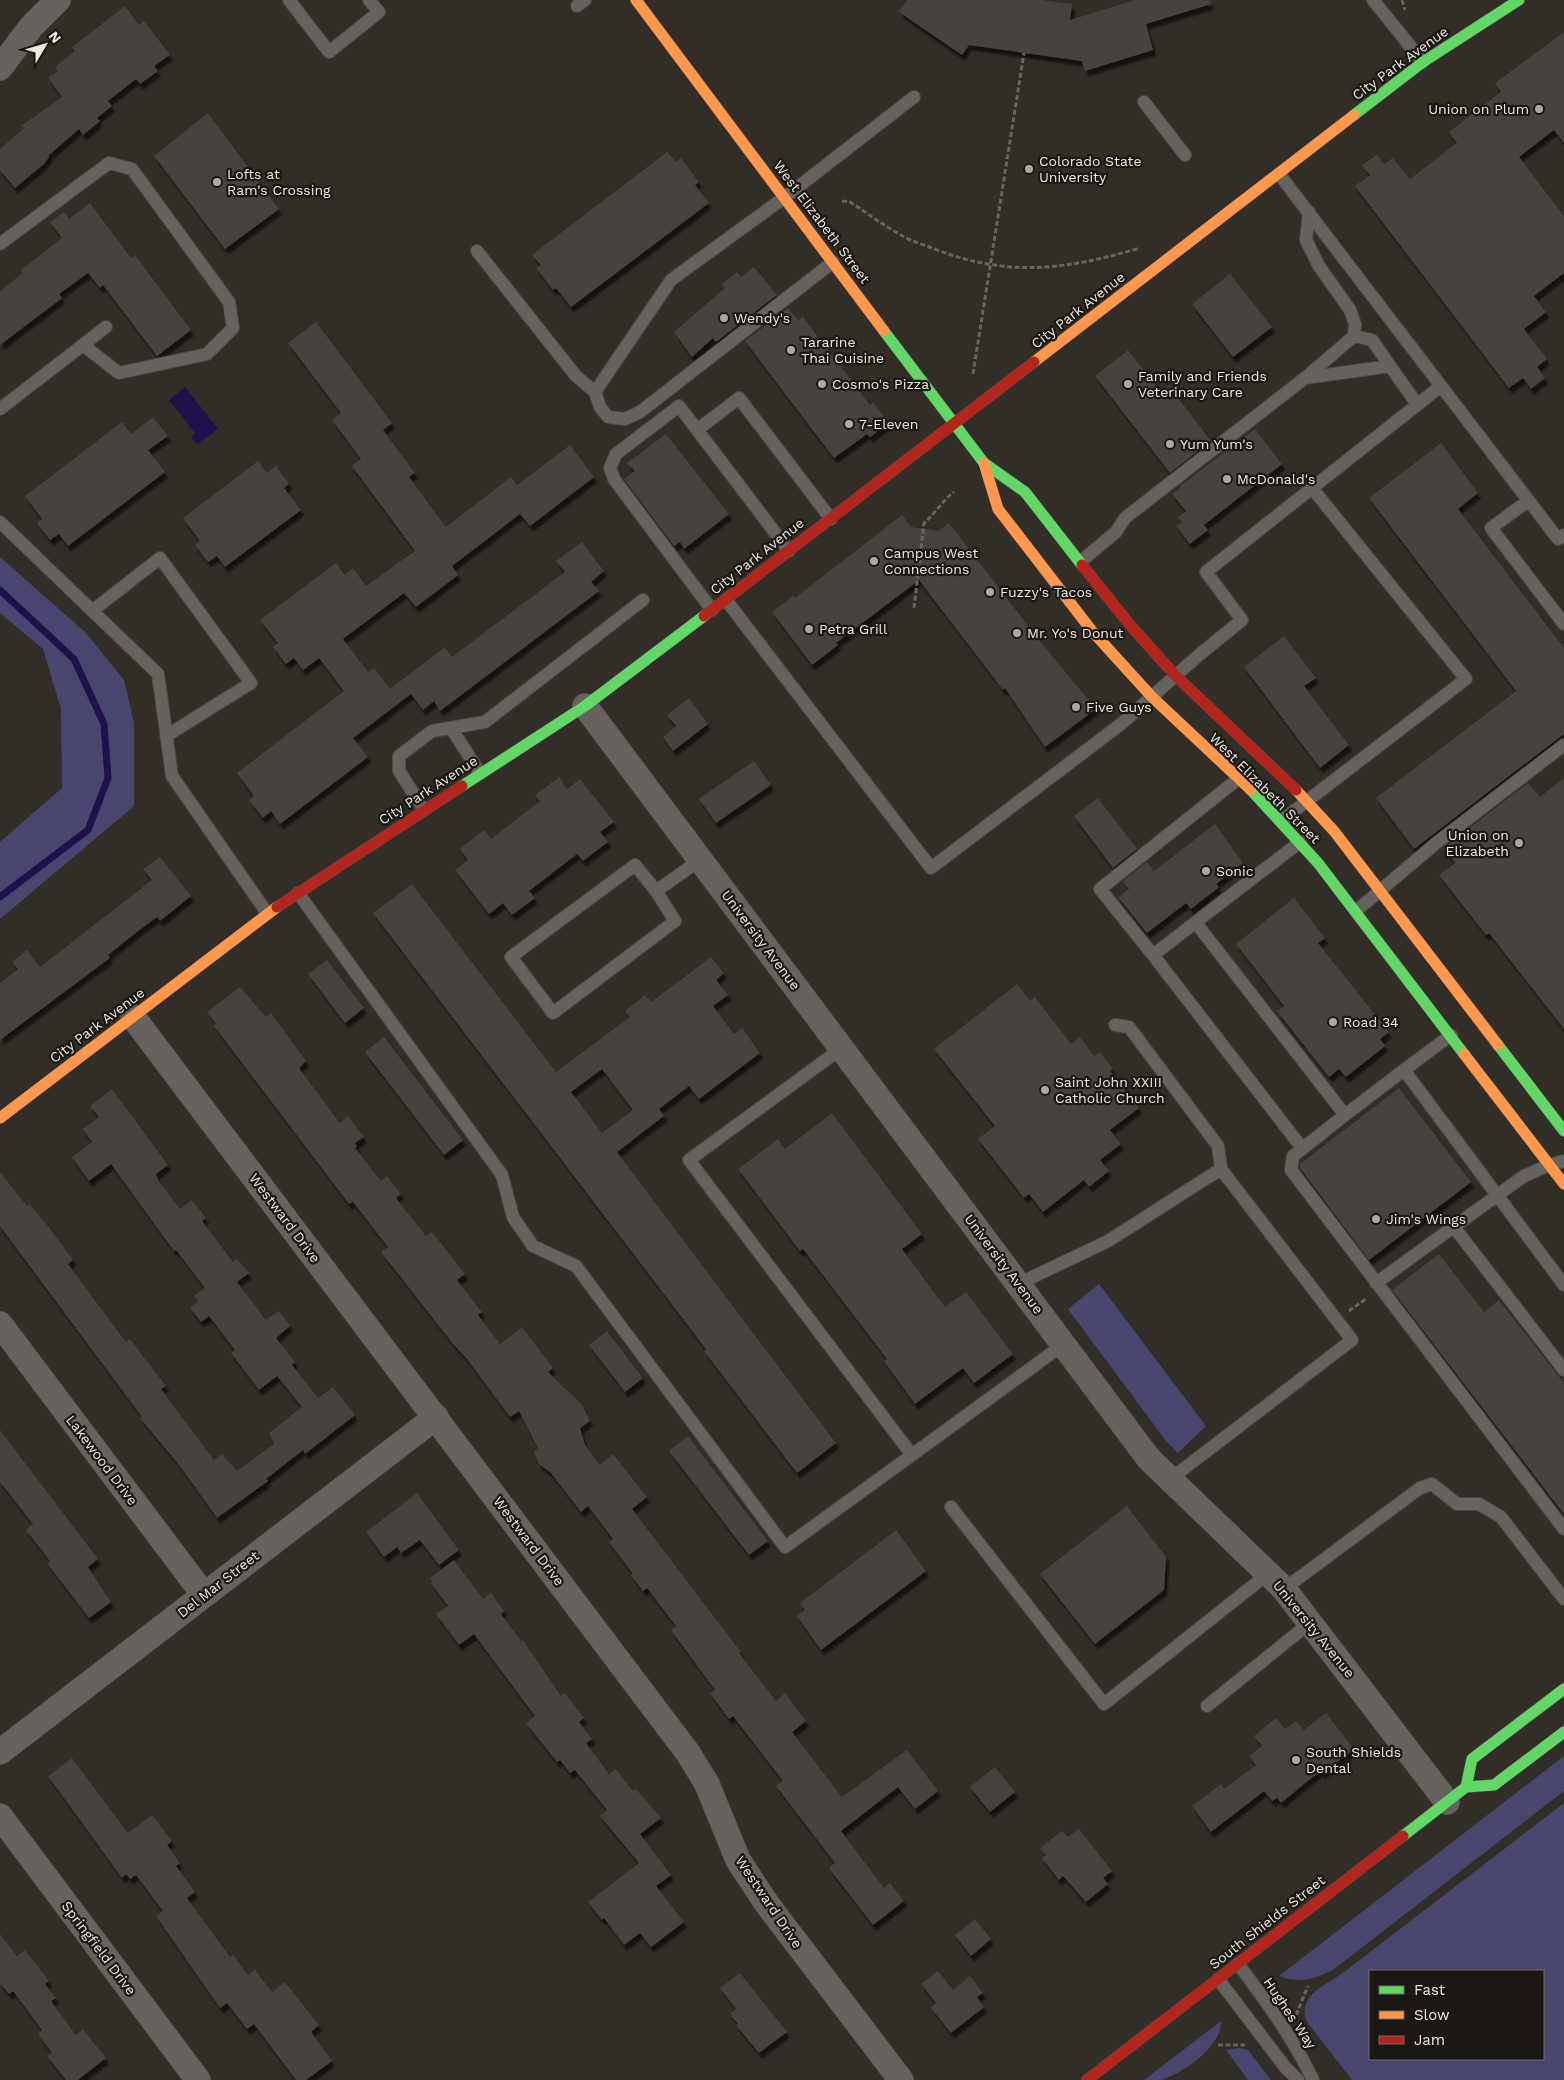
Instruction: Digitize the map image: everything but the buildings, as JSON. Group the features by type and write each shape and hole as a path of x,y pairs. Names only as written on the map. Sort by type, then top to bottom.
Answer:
{"main road":[{"name":"West Elizabeth Street","path":"636,0 984,463 1025,492 1130,625 1175,675 1308,801 1382,891 1564,1131"},
{"name":"City Park Avenue","path":"0,1118 267,913 584,706 726,600 1422,62 1519,0"},
{"name":"West Elizabeth Street","path":"984,463 998,509 1092,631 1152,697 1281,821 1300,842 1356,911 1564,1184"},
{"path":"1456,1795 1472,1759 1564,1689"},
{"path":"1456,1795 1494,1785 1564,1732"},
{"name":"South Shields Street","path":"1087,2080 1456,1795"}],"street":[{"path":"0,68 31,27 58,0"},
{"name":"University Avenue","path":"584,706 1149,1459 1276,1581 1456,1795"},
{"name":"Westward Drive","path":"133,1017 688,1753 708,1784 738,1860 767,1904 901,2080"},
{"name":"Lakewood Drive","path":"0,1324 204,1595"},
{"name":"Del Mar Street","path":"0,1752 436,1417"},
{"name":"Springfield Drive","path":"0,1816 198,2080"}],"lane":[{"path":"289,0 329,52 378,12 368,0"},
{"path":"1373,0 1422,62"},
{"path":"595,392 670,280 785,198 914,97"},
{"path":"1144,102 1185,155"},
{"path":"0,244 109,163 132,168 230,302 233,328 207,354 119,373 82,345"},
{"path":"1279,174 1528,501 1558,539 1564,535"},
{"path":"1080,562 1116,532 1125,518 1305,378 1354,336 1355,324 1350,310 1319,266 1306,240 1309,212"},
{"path":"477,251 576,376 595,392 600,407 608,417 626,419 640,412 833,262"},
{"path":"0,409 106,327"},
{"path":"1354,336 1372,340 1417,404"},
{"path":"1305,378 1390,366"},
{"path":"726,600 931,868 1106,735 1242,620 1206,572 1441,386"},
{"path":"697,430 739,398 831,518"},
{"path":"712,610 610,473 611,463 616,454 679,406 789,551"},
{"path":"1281,821 1466,680 1312,488"},
{"path":"1528,501 1491,528 1564,624"},
{"path":"0,522 158,674 172,776 267,913"},
{"path":"92,611 160,558 251,683 166,736"},
{"path":"424,810 399,770 399,756 432,730 485,722 643,600"},
{"path":"451,728 480,773"},
{"path":"1356,911 1382,891 1435,844 1564,745"},
{"path":"1238,779 1100,889 1302,1148"},
{"path":"1153,955 1300,842"},
{"path":"656,890 700,860"},
{"path":"635,865 656,890 674,921 553,1013 511,957 635,865"},
{"path":"298,893 502,1174 513,1217 533,1246 576,1266 785,1546 1064,1344"},
{"path":"1196,923 1345,1115"},
{"path":"1115,1025 1129,1026 1218,1146 1221,1169 1352,1340 1169,1480"},
{"path":"1451,1035 1302,1148 1293,1156 1291,1170 1564,1529"},
{"path":"842,1048 689,1160 912,1455"},
{"path":"1404,1070 1564,1285"},
{"path":"1376,1283 1524,1176 1549,1165 1564,1161"},
{"path":"1018,1284 1108,1241 1221,1169"},
{"path":"1454,1227 1564,1370"},
{"path":"951,1507 1104,1704 1276,1581 1420,1488 1432,1484 1457,1504 1479,1504 1501,1517 1564,1600"},
{"path":"1206,1706 1311,1622"},
{"name":"Hughes Way","path":"1238,1964 1269,2006 1302,2057 1313,2080"},
{"path":"1218,1979 1285,2067 1298,2080"}],"path":[{"path":"973,374 1024,53"},
{"path":"842,200 850,202 902,236 955,258 991,266 1035,269 1090,263 1140,248"},
{"path":"914,608 924,523 939,510 941,502 954,492"},
{"path":"1337,1320 1373,1293 1376,1283"},
{"path":"1296,2016 1308,1986"},
{"path":"1218,2045 1253,2045"}],"shaded area":[{"path":"185,387 218,429 197,444 191,437 195,433 169,400"},
{"path":"0,557 85,632 124,680 134,723 134,806 0,919 0,842 62,788 61,709 43,649 0,613"},
{"path":"1099,1284 1206,1426 1178,1453 1166,1441 1068,1309"},
{"path":"1564,1756 1564,1791 1333,1970 1319,1976 1300,1980 1279,1976"},
{"path":"1564,1803 1564,2080 1352,2080 1307,2022 1306,2006 1313,1993 1340,1975"},
{"path":"1221,2021 1220,2030 1215,2040 1200,2058 1169,2077 1160,2080 1144,2080"},
{"path":"1239,2048 1248,2050 1271,2080 1248,2080 1226,2050"}],"waterway":[{"path":"0,590 74,659 104,724 108,778 88,830 0,897"}],"traffic: fast":[{"path":"1354,115 1423,62 1519,0"},
{"path":"884,331 984,463 1025,492 1082,565"},
{"path":"462,786 585,706 704,616"},
{"path":"1251,790 1318,863 1464,1054"},
{"path":"1498,1045 1564,1131"},
{"path":"1466,1787 1472,1759 1564,1689"},
{"path":"1403,1836 1466,1787 1494,1785 1564,1732"}],"traffic: slow":[{"path":"636,0 884,331"},
{"path":"1034,362 1354,115"},
{"path":"984,463 998,509 1092,631 1152,697 1251,790"},
{"path":"1296,790 1334,831 1498,1045"},
{"path":"0,1118 277,907"},
{"path":"1464,1054 1564,1184"}],"traffic: jam":[{"path":"704,616 1034,362"},
{"path":"1082,565 1130,625 1175,675 1296,790"},
{"path":"277,907 462,786"},
{"path":"1087,2080 1403,1836"}],"place":[{"name":"Union on Plum","path":"1539,109"},
{"name":"Colorado State University","path":"1029,169"},
{"name":"Lofts at Ram's Crossing","path":"217,182"},
{"name":"Wendy's","path":"724,318"},
{"name":"Tararine Thai Cuisine","path":"791,350"},
{"name":"Cosmo's Pizza","path":"822,384"},
{"name":"Family and Friends Veterinary Care","path":"1128,384"},
{"name":"7-Eleven","path":"849,424"},
{"name":"Yum Yum's","path":"1170,444"},
{"name":"McDonald's","path":"1227,479"},
{"name":"Campus West Connections","path":"874,561"},
{"name":"Fuzzy's Tacos","path":"990,592"},
{"name":"Petra Grill","path":"809,629"},
{"name":"Mr. Yo's Donut","path":"1017,633"},
{"name":"Five Guys","path":"1076,707"},
{"name":"Union on Elizabeth","path":"1519,843"},
{"name":"Sonic","path":"1206,871"},
{"name":"Road 34","path":"1333,1022"},
{"name":"Saint John XXIII Catholic Church","path":"1045,1090"},
{"name":"Jim's Wings","path":"1376,1219"},
{"name":"South Shields Dental","path":"1296,1760"}]}
